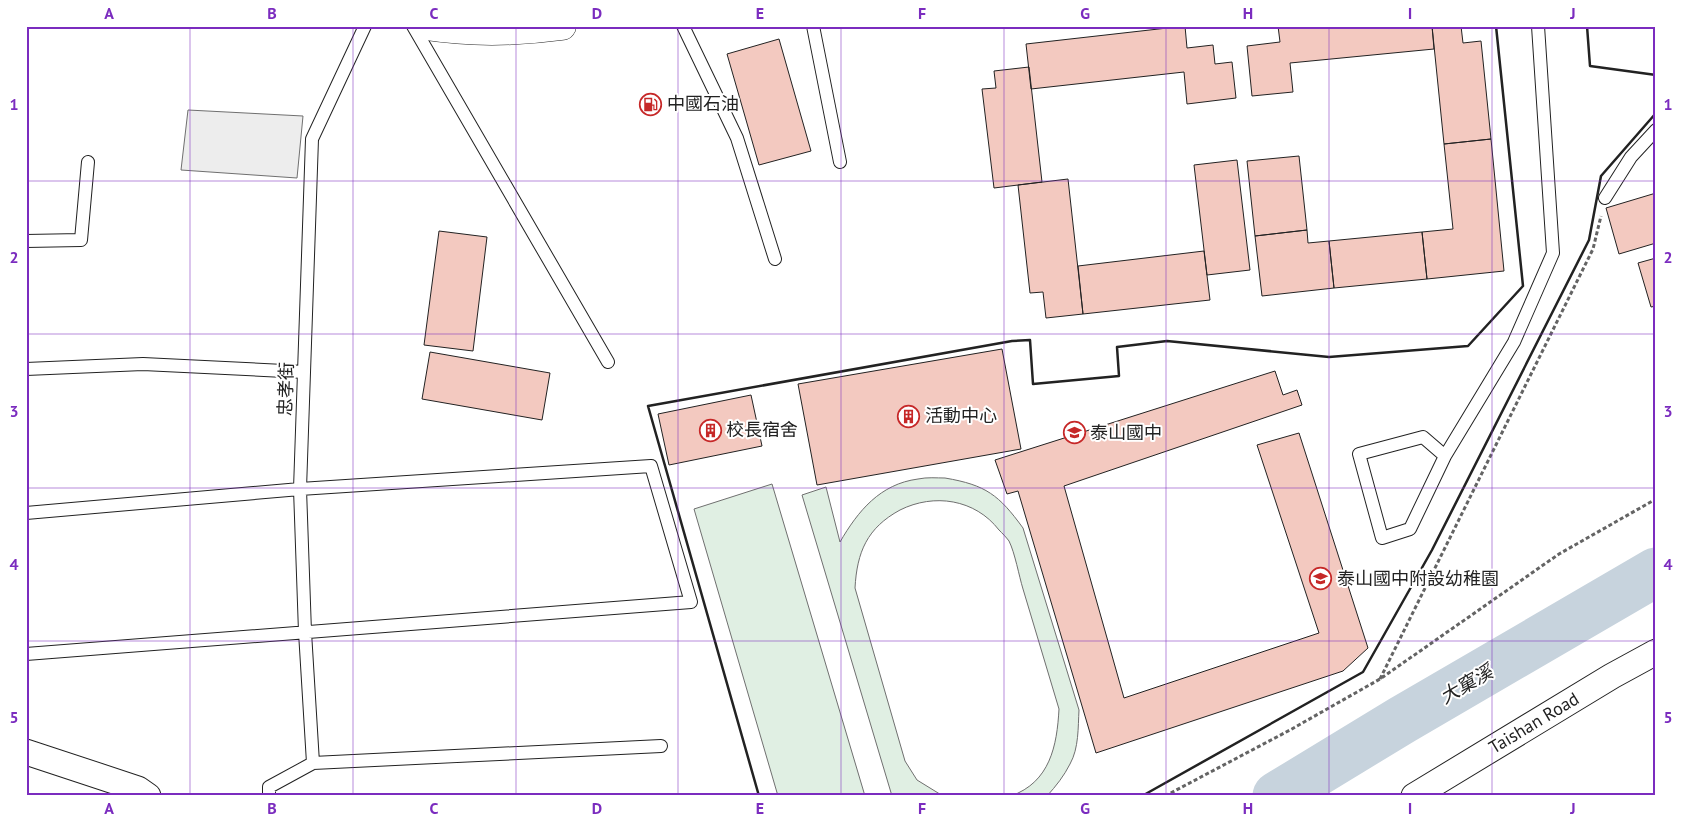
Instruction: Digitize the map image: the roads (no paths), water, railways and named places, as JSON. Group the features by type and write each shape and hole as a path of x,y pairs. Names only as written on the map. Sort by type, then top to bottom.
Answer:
{"main road":[{"path":"426,26 462,30 536,30 562,26"}],"street":[{"name":"Taishan Road","path":"1414,796 1612,676 1656,652"},
{"path":"26,752 138,789 148,796"}],"lane":[{"name":"忠孝街","path":"313,763 305,632 300,489 312,139 365,26"},
{"path":"413,26 608,362"},
{"path":"683,26 737,138 775,259"},
{"path":"812,26 840,162"},
{"path":"1445,456 1422,438 1359,454 1382,538 1410,529 1445,456 1514,342 1553,252 1538,26"},
{"path":"1605,198 1631,157 1656,130"},
{"path":"26,241 81,240 88,162"},
{"path":"26,369 143,364 304,372"},
{"path":"26,513 300,489 651,466 691,602 26,654"},
{"path":"269,796 269,786 313,763 661,746"}],"waterway":[{"name":"大窠溪","path":"1277,796 1402,720 1656,572"}],"place":[{"name":"中國石油","path":"651,104"},
{"name":"活動中心","path":"909,416"},
{"name":"校長宿舍","path":"710,430"},
{"name":"泰山國中","path":"1074,433"},
{"name":"泰山國中附設幼稚園","path":"1321,579"}]}
